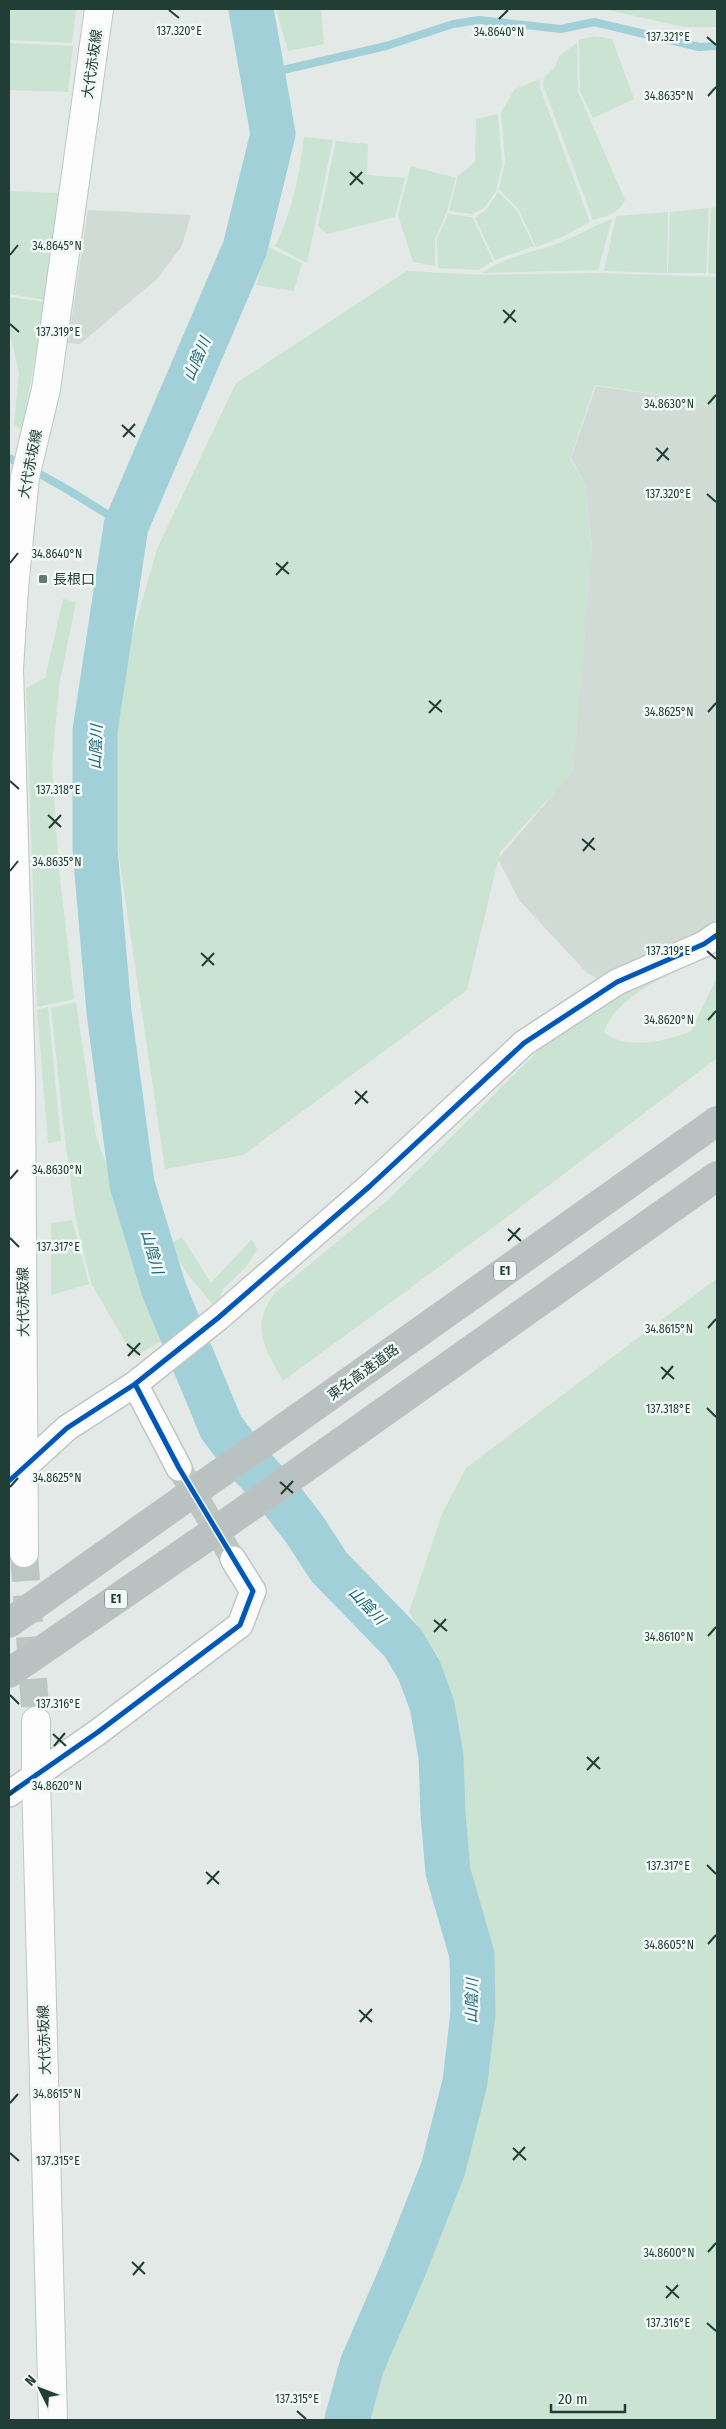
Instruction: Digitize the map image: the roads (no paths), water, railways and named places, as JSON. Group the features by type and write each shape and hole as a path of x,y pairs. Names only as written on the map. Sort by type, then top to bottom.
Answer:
{"highway":[{"name":"東名高速道路","path":"9,1623 717,1121"},
{"name":"E1","path":"9,1673 224,1525 717,1176"}],"main road":[{"name":"大代赤坂線","path":"24,1553 15,1474 24,1420 21,1081 9,669 14,588 17,472 46,388 99,9"},
{"name":"大代赤坂線","path":"36,1721 53,2420"}],"street":[{"path":"15,1474 67,1428 142,1378 204,1327 370,1186 524,1043 617,982 704,944 717,935"},
{"path":"142,1378 179,1468"},
{"path":"9,1794 36,1777 240,1625 253,1591 233,1559"}],"waterway":[{"name":"山陰川","path":"251,9 273,134 245,248 126,526 95,731 95,849 109,1012 132,1184 164,1290 221,1427 245,1459 278,1495 305,1530 329,1567 403,1643 419,1670 432,1705 441,1756 448,1872 472,1955 473,2013 465,2082 443,2169 404,2268 362,2365 347,2420"},
{"path":"261,72 283,70 386,46 453,24 479,20 561,29 594,22 699,47 717,46"},
{"path":"9,458 22,465"},
{"path":"33,470 126,526"}],"tunnel":[{"path":"179,1468 233,1559"},
{"path":"24,1553 36,1721"}],"place":[{"name":"長根口","path":"43,579"}]}
